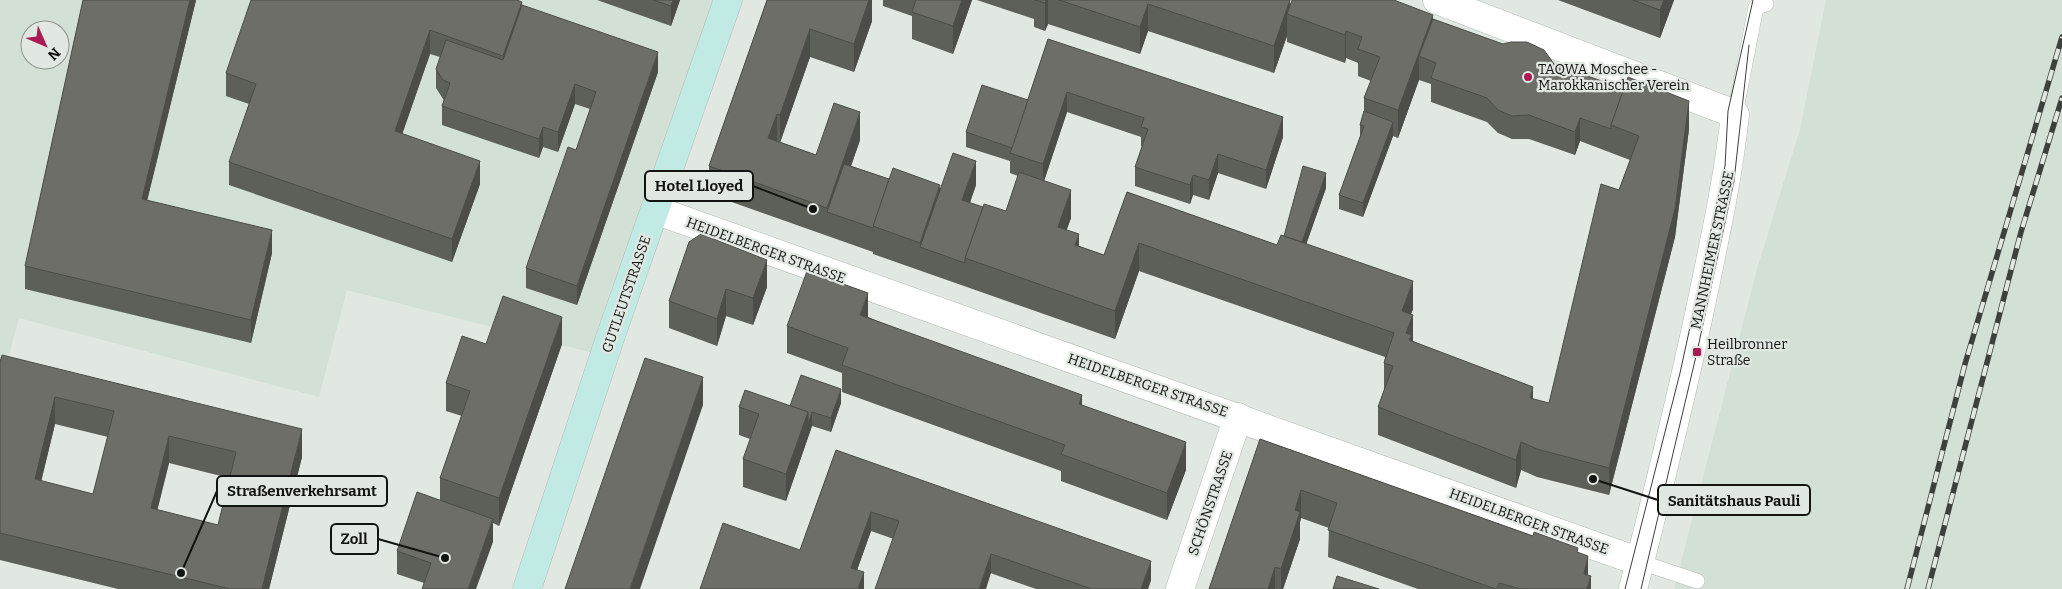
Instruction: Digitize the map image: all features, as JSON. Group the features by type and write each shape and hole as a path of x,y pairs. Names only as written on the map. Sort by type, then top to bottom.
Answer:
{"main road":[{"name":"GUTLEUTSTRASSE","path":"527,589 728,0"}],"street":[{"path":"1437,0 1735,114"},
{"name":"MANNHEIMER STRASSE","path":"1633,589 1689,362 1724,199 1735,114"},
{"name":"HEIDELBERGER STRASSE","path":"655,210 1640,562"},
{"name":"SCHÖNSTRASSE","path":"1180,589 1238,417"}],"lane":[{"path":"1735,114 1756,7 1766,4"},
{"path":"1640,562 1696,581"}],"shaded area":[{"path":"0,0 728,0 605,356 347,290 319,397 19,318 0,389"},
{"path":"1826,0 2062,0 2062,589 1674,589 1757,269 1800,129"}],"building":[{"path":"83,0 190,0 142,199 272,230 251,320 25,266 68,70 70,70 70,60"},
{"path":"251,0 517,0 522,2 503,56 430,30 395,131 480,161 452,239 229,162 256,84 226,73"},
{"path":"653,0 673,0 671,6"},
{"path":"767,0 869,0 854,44 810,29 780,115 777,114 768,138 816,155 834,103 860,112 827,208 709,166"},
{"path":"916,0 962,0 953,26 912,12"},
{"path":"1035,0 1046,0 1045,3"},
{"path":"1059,0 1290,0 1274,46 1148,4 1140,27"},
{"path":"1292,0 1394,0 1433,15 1398,110 1364,98 1380,57 1358,49 1362,37 1346,31 1345,35 1287,14"},
{"path":"1633,0 1664,0 1660,10"},
{"path":"522,5 658,52 577,286 526,268 568,147 576,150 596,92 575,84 558,132 543,127 539,139 442,106 450,83 443,80 436,69 446,40 503,60"},
{"path":"1433,19 1503,44 1527,42 1544,50 1554,64 1624,89 1611,129 1580,118 1575,132 1529,115 1512,116 1498,110 1487,98 1431,78 1436,63 1419,56"},
{"path":"1048,39 1283,117 1266,170 1218,154 1209,180 1193,175 1190,185 1135,167 1148,129 1141,127 1144,118 1067,92 1043,164 1010,153"},
{"path":"1628,77 1689,101 1675,209 1609,468 1537,449 1521,442 1516,460 1378,407 1393,366 1384,363 1394,333 1139,243 1115,311 965,258 984,204 1006,211 1019,172 1071,190 1058,227 1079,234 1075,245 1104,255 1127,192 1277,245 1281,235 1413,281 1402,311 1413,315 1406,333 1412,335 1409,340 1533,387 1530,398 1549,403 1601,184 1619,190 1639,136 1611,125"},
{"path":"982,85 1028,100 1012,148 966,132"},
{"path":"1364,111 1393,122 1363,203 1339,195 1364,126 1360,125"},
{"path":"953,153 976,161 962,200 983,207 965,258 965,263 920,247"},
{"path":"844,164 889,179 873,228 827,212"},
{"path":"1303,166 1326,173 1302,242 1284,236"},
{"path":"893,168 940,185 920,243 873,226"},
{"path":"701,234 767,260 753,298 726,289 717,319 669,301 689,242"},
{"path":"807,271 868,293 860,315 1082,395 1079,404 1186,442 1167,493 1061,454 1065,445 842,365 848,348 787,326"},
{"path":"503,296 562,317 499,498 440,478 470,391 446,383 462,336 486,344"},
{"path":"2,355 302,429 262,589 230,589 0,533 0,362","holes":["55,397 114,411 93,494 35,479","169,436 236,452 218,525 151,508"]},
{"path":"645,358 703,377 630,589 565,589"},
{"path":"801,375 841,389 831,418 812,412 808,425 808,412 790,406"},
{"path":"745,390 808,412 786,474 743,459 759,414 739,407"},
{"path":"1260,439 1533,536 1534,532 1578,548 1577,552 1588,556 1584,574 1591,576 1587,589 1521,589 1499,583 1496,589 1328,530 1337,503 1301,490 1295,510 1300,512 1281,569 1275,567 1268,589 1209,589"},
{"path":"836,450 1151,561 1141,589 1092,589 991,554 979,589 875,589 899,521 871,512 851,568 864,572 858,589 700,589 723,523 800,550"},
{"path":"417,492 493,519 468,589 422,589 431,563 397,551"},
{"path":"1337,576 1379,589 1333,589"}],"tram line":[{"path":"1625,589 1680,373 1725,166 1728,111 1753,0"},
{"path":"1641,589 1697,352 1734,181 1749,45"}],"railway":[{"path":"1907,589 1965,364 2062,37"},
{"path":"1928,589 2021,232 2062,98"}],"place":[{"name":"TAQWA Moschee - Marokkanischer Verein","path":"1528,77"},
{"name":"Hotel Lloyed","path":"813,209"},
{"name":"Heilbronner Straße","path":"1697,352"},
{"name":"Sanitätshaus Pauli","path":"1593,479"},
{"name":"Zoll","path":"445,558"},
{"name":"Straßenverkehrsamt","path":"181,573"}]}
